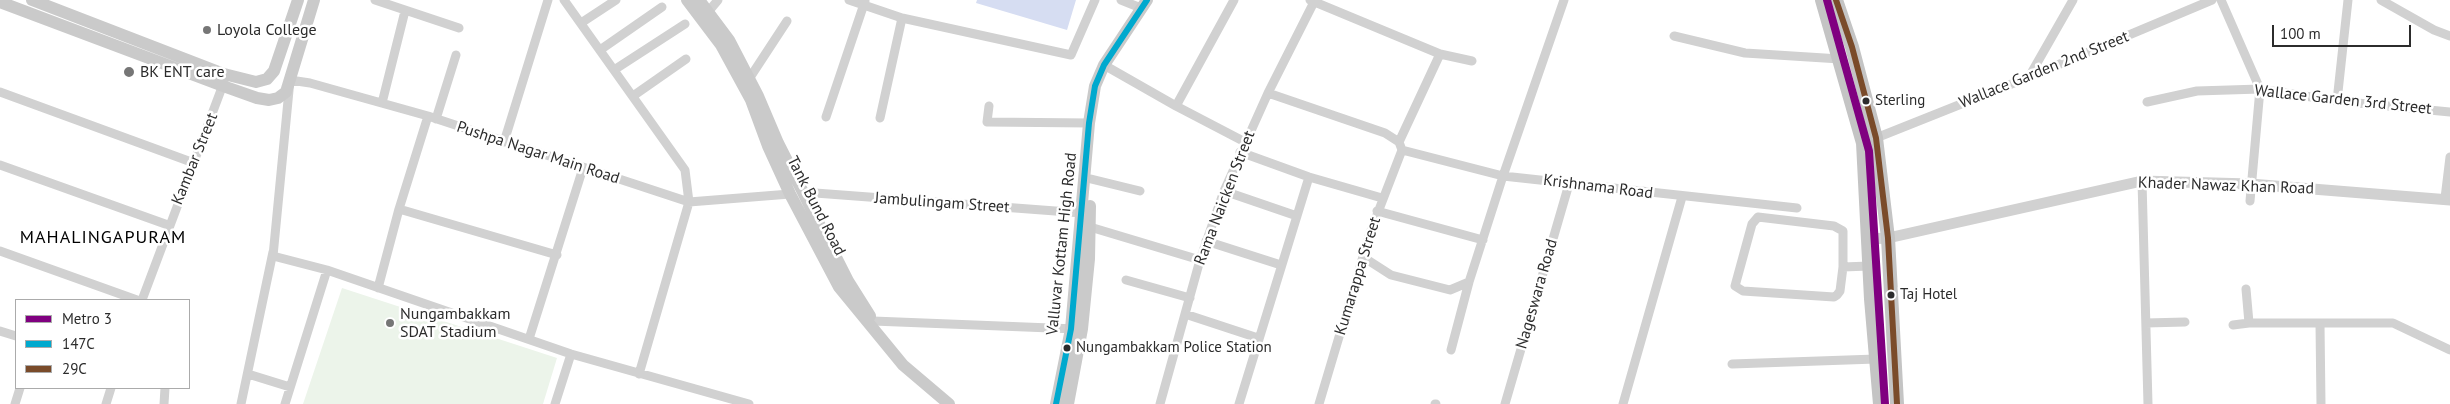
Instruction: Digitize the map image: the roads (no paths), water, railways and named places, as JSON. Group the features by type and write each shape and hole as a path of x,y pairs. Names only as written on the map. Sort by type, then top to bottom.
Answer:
{"main road":[{"path":"32,0 225,80 257,98 269,100 278,98 286,92 314,0"},
{"path":"0,2 225,80 256,82 268,79 274,72 298,0"},
{"name":"Tank Bund Road","path":"687,0 746,82 848,281 873,321 908,360 956,404"},
{"name":"Tank Bund Road","path":"699,0 729,40 790,194 839,287 903,365 949,404"},
{"path":"1822,0 1863,143 1867,239 1880,404"},
{"path":"1836,0 1859,71 1876,138 1888,238 1897,404"},
{"name":"Valluvar Kottam High Road","path":"1068,404 1076,329 1089,123 1095,86 1104,65 1144,4"},
{"path":"1841,61 1859,71"},
{"path":"274,72 290,80"},
{"name":"Valluvar Kottam High Road","path":"1056,404 1076,329 1089,259 1091,179 1097,121 1095,86"},
{"path":"1853,103 1863,88"}],"street":[{"path":"375,0 459,28"},
{"path":"504,142 548,0"},
{"path":"581,23 616,0"},
{"path":"708,12 718,0"},
{"path":"849,0 864,2 902,18 1070,55 1095,0"},
{"path":"1121,0 1144,4"},
{"path":"1176,106 1234,0"},
{"path":"1451,350 1503,176 1564,0"},
{"path":"2029,77 2073,0"},
{"name":"Wallace Garden 2nd Street","path":"1876,138 2029,77 2212,0"},
{"path":"2220,0 2260,89 2250,184 2250,201"},
{"path":"2337,101 2348,0"},
{"path":"2382,0 2434,30 2450,36"},
{"path":"566,1 685,170 689,202 638,374"},
{"path":"1313,1 1440,54 1472,61"},
{"name":"Rama Naicken Street","path":"1160,404 1200,260 1224,191 1240,152 1313,1"},
{"path":"826,117 864,2"},
{"path":"600,50 662,7"},
{"path":"382,103 405,11"},
{"path":"880,118 902,18"},
{"path":"746,82 787,21"},
{"path":"614,70 685,24"},
{"path":"1674,36 1745,53 1841,61"},
{"name":"Kumarappa Street","path":"1319,404 1377,211 1400,146 1440,54"},
{"path":"378,288 399,209 456,55"},
{"path":"633,96 686,59"},
{"path":"1104,65 1245,142"},
{"name":"Kambar Street","path":"142,299 168,226 225,80"},
{"name":"Pushpa Nagar Main Road","path":"290,80 310,83 432,118 689,202 790,194"},
{"path":"241,404 273,252 290,80"},
{"name":"Wallace Garden 3rd Street","path":"2147,102 2197,91 2260,89 2337,101 2450,112"},
{"path":"0,92 194,163"},
{"name":"Krishnama Road","path":"1268,93 1385,133 1400,146 1503,176 1796,208"},
{"path":"988,106 987,122 1089,123"},
{"path":"1240,152 1309,177 1382,198"},
{"path":"2448,199 2450,157"},
{"path":"0,165 168,226"},
{"path":"529,339 584,168"},
{"path":"1238,404 1309,177"},
{"path":"1091,179 1140,191"},
{"path":"2142,181 2148,404"},
{"name":"Khader Nawaz Khan Road","path":"1867,239 1888,238 2142,181 2250,184 2448,199"},
{"name":"Nageswara Road","path":"1505,404 1569,184"},
{"path":"1224,191 1297,216"},
{"name":"Jambulingam Street","path":"802,192 1082,213"},
{"path":"1623,404 1682,197"},
{"path":"399,209 557,255"},
{"path":"1377,211 1483,240"},
{"path":"1758,217 1840,228 1845,236 1843,268 1840,291 1834,298 1743,291 1735,286 1752,224 1758,217"},
{"path":"1090,227 1200,260"},
{"path":"1206,241 1281,265"},
{"path":"0,251 134,299"},
{"path":"273,252 273,256 328,270 571,354 749,404"},
{"path":"1363,257 1391,275 1450,290 1470,282"},
{"path":"1843,268 1869,266"},
{"path":"285,404 328,270"},
{"path":"1126,280 1190,298"},
{"path":"2246,288 2249,323"},
{"path":"1185,314 1258,338"},
{"path":"873,321 1076,329"},
{"path":"2146,323 2184,322"},
{"path":"2233,326 2249,323 2393,323 2450,350"},
{"path":"2320,324 2321,404"},
{"path":"0,331 15,336"},
{"path":"555,404 571,354"},
{"path":"1732,364 1876,359"},
{"path":"248,374 290,387"},
{"path":"15,404 20,389"},
{"path":"106,404 112,389"},
{"path":"164,404 166,389"}],"water":[{"path":"977,0 1076,0 1067,30 976,3"}],"metro line":[{"name":"3","path":"1827,0 1869,151 1885,404"}],"place":[{"name":"Loyola College","path":"207,30"},
{"name":"BK ENT care","path":"129,72"},
{"name":"Sterling","path":"1866,101"},
{"name":"Taj Hotel","path":"1891,295"},
{"name":"Nungambakkam SDAT Stadium","path":"390,323"},
{"name":"Nungambakkam Police Station","path":"1067,348"}],"district":[{"name":"MAHALINGAPURAM","path":"103,238"}]}
